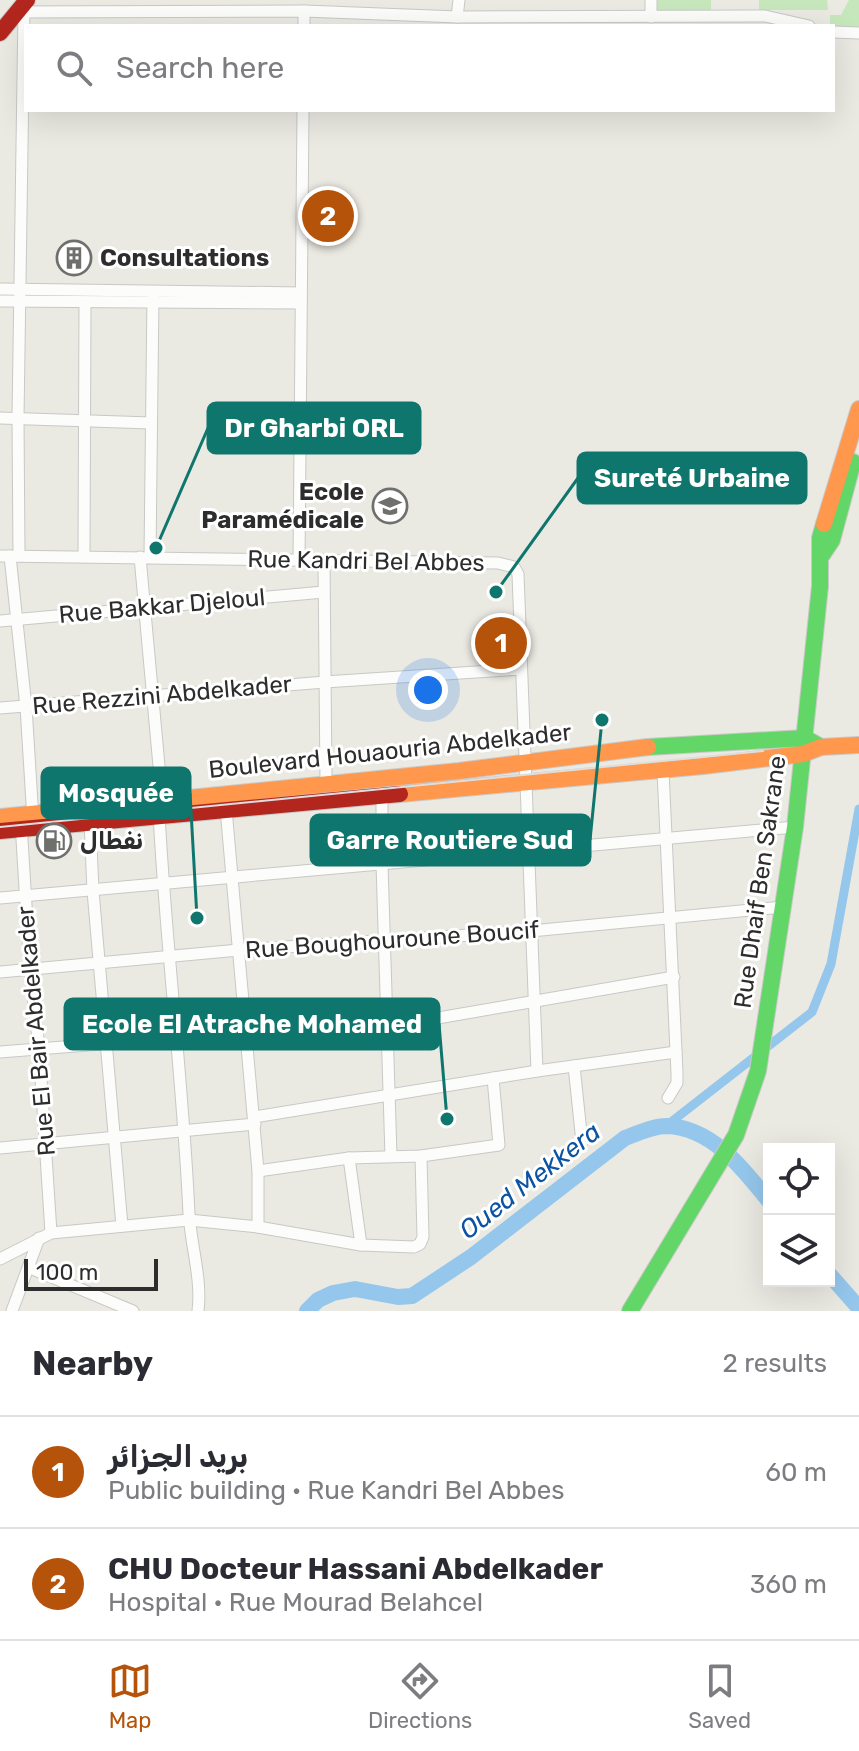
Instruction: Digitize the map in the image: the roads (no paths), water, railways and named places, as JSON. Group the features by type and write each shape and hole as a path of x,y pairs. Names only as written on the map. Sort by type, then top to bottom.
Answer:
{"main road":[{"path":"0,33 23,8"},
{"name":"Rue Dhaif Ben Sakrane","path":"630,1311 736,1135 758,1071 795,827 822,555 820,538 859,409"},
{"path":"822,555 832,540 859,445"},
{"name":"Boulevard Houaouria Abdelkader","path":"0,831 27,821 647,747 857,745"},
{"name":"Boulevard Houaouria Abdelkader","path":"0,817 27,821 90,821 160,807 226,809 663,771 804,746"}],"street":[{"path":"457,17 459,0"},
{"path":"651,0 651,17"},
{"path":"23,8 304,11 457,17 765,16 800,24"},
{"name":"Rue El Bair Abdelkader","path":"12,1311 45,1236 46,1143 24,897 26,707 10,556 18,418 23,8"},
{"path":"304,11 304,24"},
{"path":"835,32 859,33"},
{"path":"299,560 303,112"},
{"path":"0,289 20,295 85,302 115,296"},
{"path":"0,301 20,295 301,298"},
{"path":"153,296 146,607 154,695 162,886 186,1131 189,1220 198,1311"},
{"path":"84,556 85,302"},
{"path":"0,418 151,423"},
{"name":"Rue Kandri Bel Abbes","path":"10,556 324,560 507,564 514,567 518,574 537,1071"},
{"path":"324,560 326,783"},
{"name":"Rue Bakkar Djeloul","path":"0,621 324,592"},
{"name":"Rue Rezzini Abdelkader","path":"0,708 521,669"},
{"path":"663,771 677,1083 668,1098"},
{"path":"382,794 391,1156"},
{"path":"226,809 258,1171 258,1227"},
{"path":"90,821 93,891 122,1226"},
{"path":"0,898 162,886 795,827"},
{"name":"Rue Boughouroune Boucif","path":"0,972 239,950 531,931 783,907"},
{"path":"0,1052 176,1038 247,1038 386,1027 674,977"},
{"path":"0,1148 186,1131 493,1078 676,1052"},
{"path":"574,1066 582,1142"},
{"path":"258,1171 349,1158 421,1156 499,1145 493,1078"},
{"path":"0,1259 45,1236 189,1220 402,1249 420,1244 423,1237 421,1156"},
{"path":"349,1158 361,1245"},
{"path":"30,1268 128,1310"}],"waterway":[{"path":"666,1126 812,1012 831,964 859,809"},
{"name":"Oued Mekkera","path":"307,1311 318,1300 333,1293 355,1289 398,1297 412,1296 471,1257 625,1138 656,1127 684,1128 713,1142 726,1152 763,1194"},
{"name":"Oued Mekkera","path":"835,1281 859,1308"}],"tram line":[{"path":"0,827 763,751"}],"place":[{"name":"CHU Docteur Hassani Abdelkader","path":"328,216"},
{"name":"Consultations","path":"74,258"},
{"name":"Ecole Paramédicale","path":"390,506"},
{"name":"Dr Gharbi ORL","path":"156,548"},
{"name":"Sureté Urbaine","path":"496,592"},
{"name":"بريد الجزائر","path":"501,643"},
{"name":"Garre Routiere Sud","path":"602,720"},
{"name":"نفطال","path":"54,841"},
{"name":"Mosquée","path":"197,918"},
{"name":"Ecole El Atrache Mohamed","path":"447,1119"}]}
